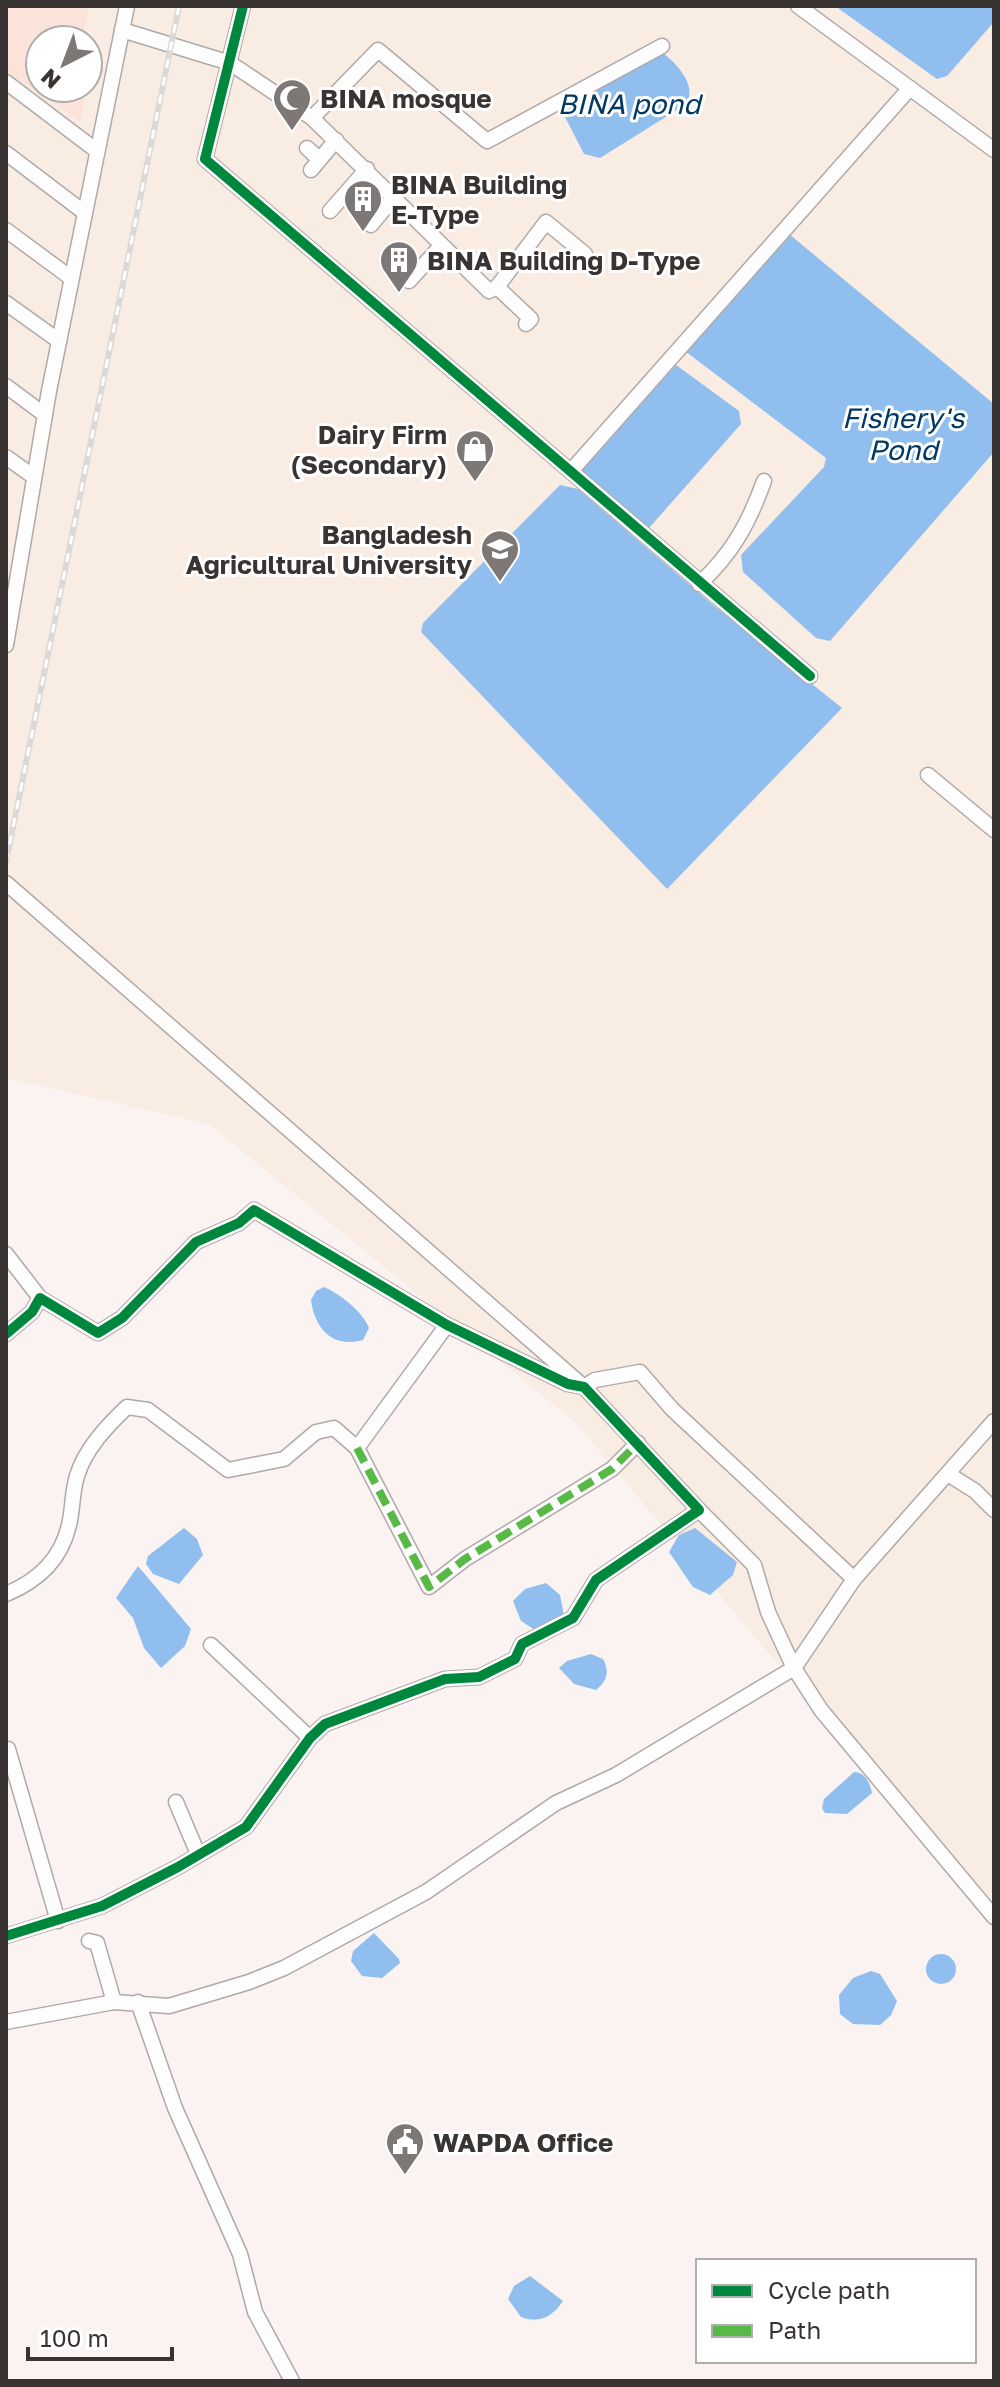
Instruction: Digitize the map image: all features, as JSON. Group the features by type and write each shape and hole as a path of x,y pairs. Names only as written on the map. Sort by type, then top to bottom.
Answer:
{"street":[{"path":"6,645 59,341 127,6"},
{"path":"243,6 205,159 810,676"},
{"path":"798,6 994,150"},
{"path":"122,30 230,63 312,118 489,291 497,287 546,222 585,254"},
{"path":"312,118 378,50 487,141 662,46"},
{"path":"6,82 97,151"},
{"path":"571,471 910,88"},
{"path":"307,148 315,164 336,140"},
{"path":"6,153 85,213"},
{"path":"330,211 367,169"},
{"path":"371,225 393,198"},
{"path":"6,230 71,278"},
{"path":"409,281 441,246"},
{"path":"497,287 531,319 526,324"},
{"path":"6,303 59,341"},
{"path":"6,386 45,415"},
{"path":"6,457 34,477"},
{"path":"699,584 721,564 747,528 764,481"},
{"path":"928,775 994,830"},
{"path":"6,883 584,1387 638,1443 754,1565 768,1612 794,1668 821,1710 993,1912"},
{"path":"6,1254 40,1298 98,1333 122,1318 196,1242 239,1223 254,1210 447,1325 568,1384 584,1387 595,1380 640,1372 672,1409 854,1579"},
{"path":"6,1334 32,1312 40,1298"},
{"path":"357,1448 447,1325"},
{"path":"6,1594 38,1579 55,1558 68,1528 76,1477 84,1460 101,1433 127,1407 148,1410 228,1470 284,1459 316,1432 334,1428 357,1448 429,1587 465,1559 602,1476 638,1443"},
{"path":"6,2022 114,2002 169,2006 249,1982 298,1961 426,1892 556,1803 616,1775 794,1668 814,1643 854,1579 994,1421"},
{"path":"948,1474 975,1491 994,1510"},
{"path":"6,1936 102,1906 246,1827 310,1738 325,1724 445,1679 479,1677 515,1659 522,1644 573,1618 596,1580 610,1568 638,1554 699,1510"},
{"path":"211,1645 310,1738"},
{"path":"8,1749 58,1921"},
{"path":"176,1802 198,1854"},
{"path":"89,1941 97,1943 114,2002"},
{"path":"138,2002 175,2108 240,2254 255,2312 292,2381"}],"shaded area":[{"name":"Bangladesh Agricultural University","path":"6,6 994,6 994,1923 576,1423 209,1124 6,1078"},
{"path":"6,6 89,6 85,24 24,24 24,83 6,71"},
{"path":"54,104 84,104 80,122"}],"water":[{"path":"835,6 994,6 994,22 947,76 937,79"},
{"name":"BINA pond","path":"662,52 680,69 688,83 689,98 685,105 600,158 584,154 563,113 566,105"},
{"name":"Fishery's Pond","path":"789,234 994,404 994,452 830,641 816,638 743,572 741,555 824,467 826,458 685,351"},
{"path":"676,365 739,411 741,424 649,528 581,472"},
{"path":"560,485 578,489 712,604 842,708 667,889 421,632 423,623"},
{"path":"324,1287 361,1315 369,1328 363,1340 334,1339 321,1328 311,1300 316,1291"},
{"path":"184,1528 197,1539 203,1555 179,1584 153,1574 146,1564 148,1556"},
{"path":"695,1528 737,1562 733,1575 710,1595 693,1587 669,1552 679,1535"},
{"path":"138,1566 191,1629 185,1646 161,1668 144,1648 133,1618 116,1598"},
{"path":"546,1583 560,1595 564,1616 535,1630 521,1621 513,1601 525,1589"},
{"path":"591,1654 603,1659 607,1672 605,1680 596,1690 574,1684 559,1668 567,1661"},
{"path":"854,1772 866,1779 872,1793 847,1814 825,1813 822,1808 824,1799"},
{"path":"374,1933 400,1963 382,1978 362,1976 351,1961 353,1951"},
{"path":"941,1954 952,1958 956,1969 952,1980 941,1984 930,1980 926,1969 930,1958"},
{"path":"871,1971 880,1974 897,2001 891,2015 880,2025 853,2024 840,2014 839,1995 853,1978"},
{"path":"530,2276 563,2301 555,2311 534,2320 521,2317 508,2299 514,2286"}],"railway":[{"path":"6,862 179,6"}],"marked path":[{"path":"357,1448 429,1587 465,1559 612,1469 638,1443"}],"cycle path":[{"path":"243,6 205,159 810,676"},
{"path":"6,1334 32,1312 40,1298 98,1333 122,1318 196,1242 239,1223 254,1210 447,1325 568,1384 584,1387 699,1510 596,1580 573,1618 522,1644 515,1659 479,1677 445,1679 325,1724 310,1738 246,1827 102,1906 6,1936"}],"place":[{"name":"BINA mosque","path":"292,132"},
{"name":"BINA Building E-Type","path":"363,233"},
{"name":"BINA Building D-Type","path":"399,294"},
{"name":"Dairy Firm (Secondary)","path":"475,483"},
{"name":"Bangladesh Agricultural University","path":"500,583"},
{"name":"WAPDA Office","path":"405,2176"}]}
